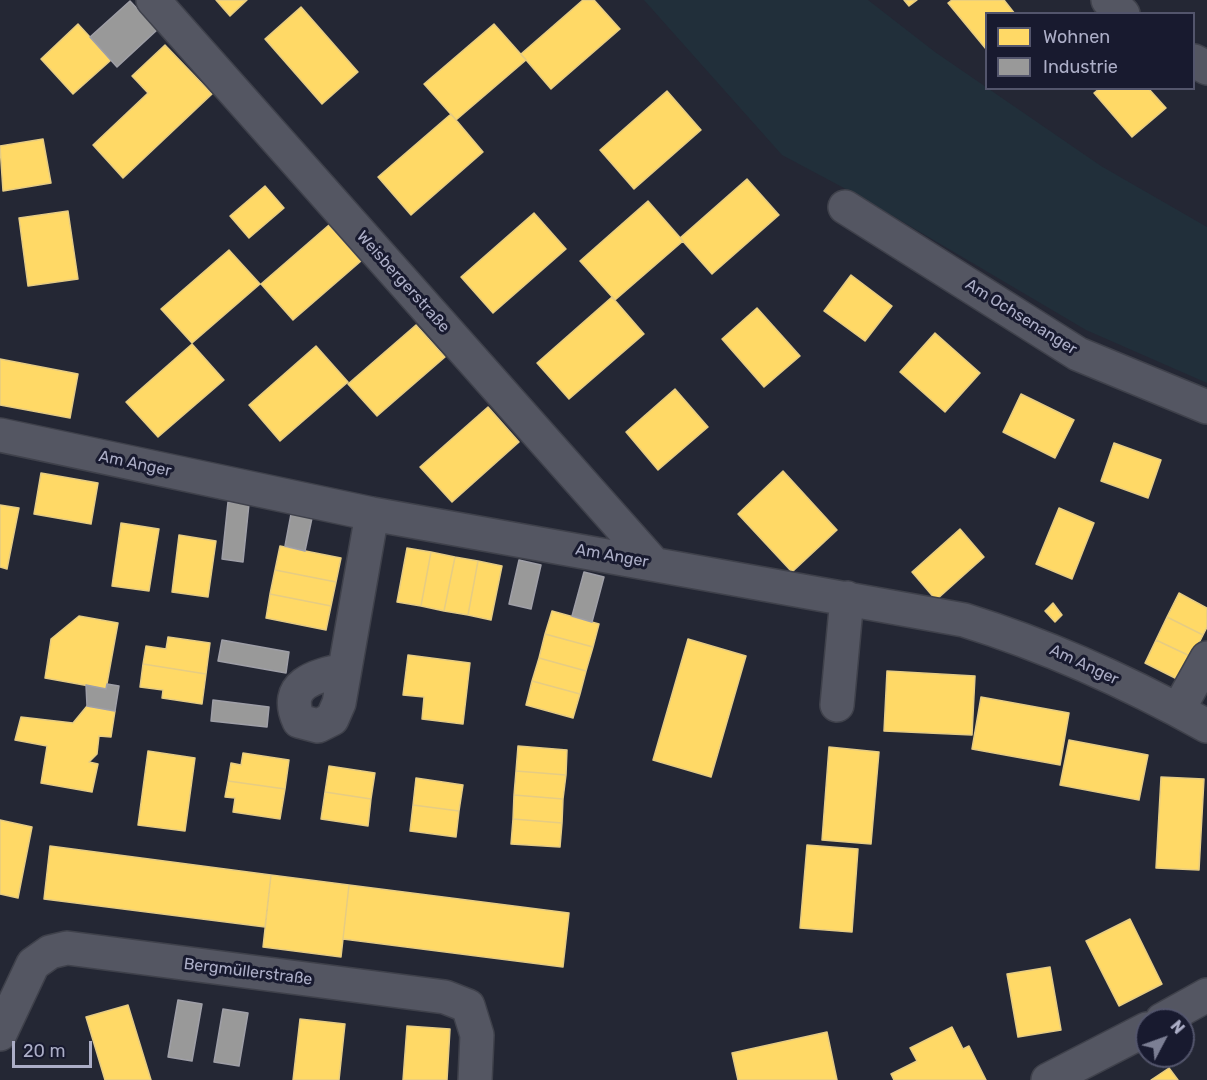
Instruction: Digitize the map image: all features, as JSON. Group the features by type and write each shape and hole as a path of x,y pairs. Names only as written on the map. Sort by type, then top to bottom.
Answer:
{"street":[{"name":"Weisbergerstraße","path":"153,0 653,563"},
{"path":"1108,0 1121,12"},
{"name":"Am Ochsenanger","path":"845,207 1078,354 1207,407"},
{"name":"Am Anger","path":"0,435 372,514 964,620 1029,640 1087,665 1207,726"},
{"path":"344,670 372,514"},
{"path":"837,705 847,598"},
{"path":"1178,710 1207,658"},
{"name":"Bergmüllerstraße","path":"0,1034 33,964 50,952 67,948 445,997 468,1006 477,1035 475,1080"},
{"path":"1184,1008 1207,995"},
{"path":"1048,1080 1135,1035"}],"shaded area":[{"path":"644,0 868,0 935,52 985,86 985,90 990,90 1101,166 1207,227 1207,383 1086,330 859,196 782,155"}],"building: Wohnen":[{"path":"216,0 247,0 230,16"},
{"path":"583,0 594,0 620,29 551,89 521,54"},
{"path":"904,0 917,0 909,6"},
{"path":"952,0 1004,0 1013,12 985,12 985,48 948,3"},
{"path":"301,7 358,72 322,104 265,39"},
{"path":"78,24 111,60 73,94 41,59"},
{"path":"494,24 526,60 456,120 424,84"},
{"path":"165,45 212,94 123,178 93,145 148,93 132,76"},
{"path":"1098,90 1150,90 1166,108 1132,137 1094,93"},
{"path":"667,91 701,130 634,189 600,150"},
{"path":"451,114 483,152 411,215 378,177"},
{"path":"43,139 51,183 3,191 0,146"},
{"path":"747,179 779,215 712,274 680,238"},
{"path":"265,186 284,208 249,238 230,216"},
{"path":"648,201 683,241 615,300 580,261"},
{"path":"68,211 78,279 28,286 19,218"},
{"path":"534,213 566,249 493,313 461,277"},
{"path":"329,225 361,261 293,320 261,284"},
{"path":"229,250 260,284 192,343 161,309"},
{"path":"851,275 892,306 865,341 824,311"},
{"path":"612,297 644,334 569,399 537,363"},
{"path":"757,308 800,356 764,387 722,339"},
{"path":"416,325 445,357 377,416 348,384"},
{"path":"935,333 980,373 945,412 900,372"},
{"path":"192,344 224,380 158,437 126,402"},
{"path":"316,346 348,382 280,441 249,405"},
{"path":"0,359 78,374 70,418 0,405"},
{"path":"675,389 708,427 658,470 626,432"},
{"path":"1021,394 1074,420 1055,458 1003,432"},
{"path":"488,407 519,442 452,502 420,467"},
{"path":"1114,443 1161,460 1148,498 1101,481"},
{"path":"783,471 837,530 792,572 738,514"},
{"path":"41,473 98,483 91,524 34,514"},
{"path":"0,505 19,508 7,569 0,567"},
{"path":"1059,508 1094,523 1072,579 1036,564"},
{"path":"121,523 159,529 149,591 112,586"},
{"path":"960,529 984,557 936,600 912,572"},
{"path":"179,535 216,541 208,597 172,592"},
{"path":"280,546 341,558 336,582 275,570"},
{"path":"407,548 431,552 421,606 397,602"},
{"path":"431,552 455,557 444,611 421,606"},
{"path":"455,557 478,561 468,615 444,611"},
{"path":"478,561 502,566 491,620 468,615"},
{"path":"275,570 336,582 331,606 270,594"},
{"path":"1179,593 1207,608 1207,627 1203,635 1167,617"},
{"path":"270,594 331,606 326,630 266,618"},
{"path":"1053,603 1062,615 1055,622 1045,611"},
{"path":"552,611 599,624 593,647 545,634"},
{"path":"79,616 118,623 106,689 45,678 51,639"},
{"path":"1167,617 1203,635 1192,657 1156,640"},
{"path":"545,634 593,647 586,671 539,658"},
{"path":"168,637 210,643 206,674 143,664 146,646 166,649"},
{"path":"688,639 746,656 711,777 653,760"},
{"path":"1156,640 1192,657 1181,681 1145,663"},
{"path":"408,655 470,663 463,724 422,719 424,697 403,695"},
{"path":"539,658 586,671 580,694 532,681"},
{"path":"143,664 206,674 202,704 162,698 163,690 140,687"},
{"path":"887,671 975,676 972,735 884,731"},
{"path":"532,681 580,694 573,718 526,705"},
{"path":"981,697 1069,713 1060,765 972,749"},
{"path":"87,706 115,711 111,737 99,736 97,754 89,762 98,764 92,792 41,783 47,746 15,740 21,717 73,723"},
{"path":"1069,740 1148,755 1139,800 1060,785"},
{"path":"518,746 567,750 566,775 516,771"},
{"path":"829,747 879,752 871,844 822,840"},
{"path":"148,751 195,758 185,831 138,825"},
{"path":"243,753 289,760 285,789 228,781 231,763 241,765"},
{"path":"329,766 375,773 371,799 325,792"},
{"path":"516,771 566,775 563,799 514,795"},
{"path":"1161,777 1204,779 1199,870 1156,868"},
{"path":"416,778 463,785 459,811 413,805"},
{"path":"228,781 285,789 280,819 233,812 235,798 225,797"},
{"path":"325,792 371,799 368,826 321,819"},
{"path":"514,795 563,799 562,823 513,819"},
{"path":"413,805 459,811 456,837 410,831"},
{"path":"513,819 562,823 560,847 511,844"},
{"path":"0,820 32,827 18,898 0,894"},
{"path":"807,845 858,849 852,932 800,928"},
{"path":"50,846 271,875 265,927 44,899"},
{"path":"271,875 349,885 341,957 263,947"},
{"path":"349,885 569,913 563,967 343,939"},
{"path":"1130,919 1162,984 1119,1006 1086,941"},
{"path":"1050,967 1061,1030 1018,1037 1007,974"},
{"path":"128,1005 151,1080 105,1080 86,1017"},
{"path":"300,1019 345,1024 339,1080 293,1080"},
{"path":"407,1026 450,1029 447,1080 403,1080"},
{"path":"952,1027 963,1049 969,1046 986,1080 894,1080 891,1074 917,1061 910,1048"},
{"path":"827,1032 837,1080 738,1080 732,1053"},
{"path":"1169,1068 1178,1080 1151,1080"}],"building: Industrie":[{"path":"130,1 157,30 117,67 90,37"},
{"path":"228,502 249,504 243,562 222,559"},
{"path":"291,514 312,518 305,551 285,546"},
{"path":"519,560 541,565 531,609 509,604"},
{"path":"584,572 604,577 592,622 572,616"},
{"path":"222,640 289,652 286,673 218,661"},
{"path":"107,684 119,686 115,711 87,706 86,685 106,689"},
{"path":"213,700 269,707 267,727 211,721"},
{"path":"178,1000 202,1004 192,1061 168,1057"},
{"path":"223,1009 248,1013 239,1066 214,1062"}]}
